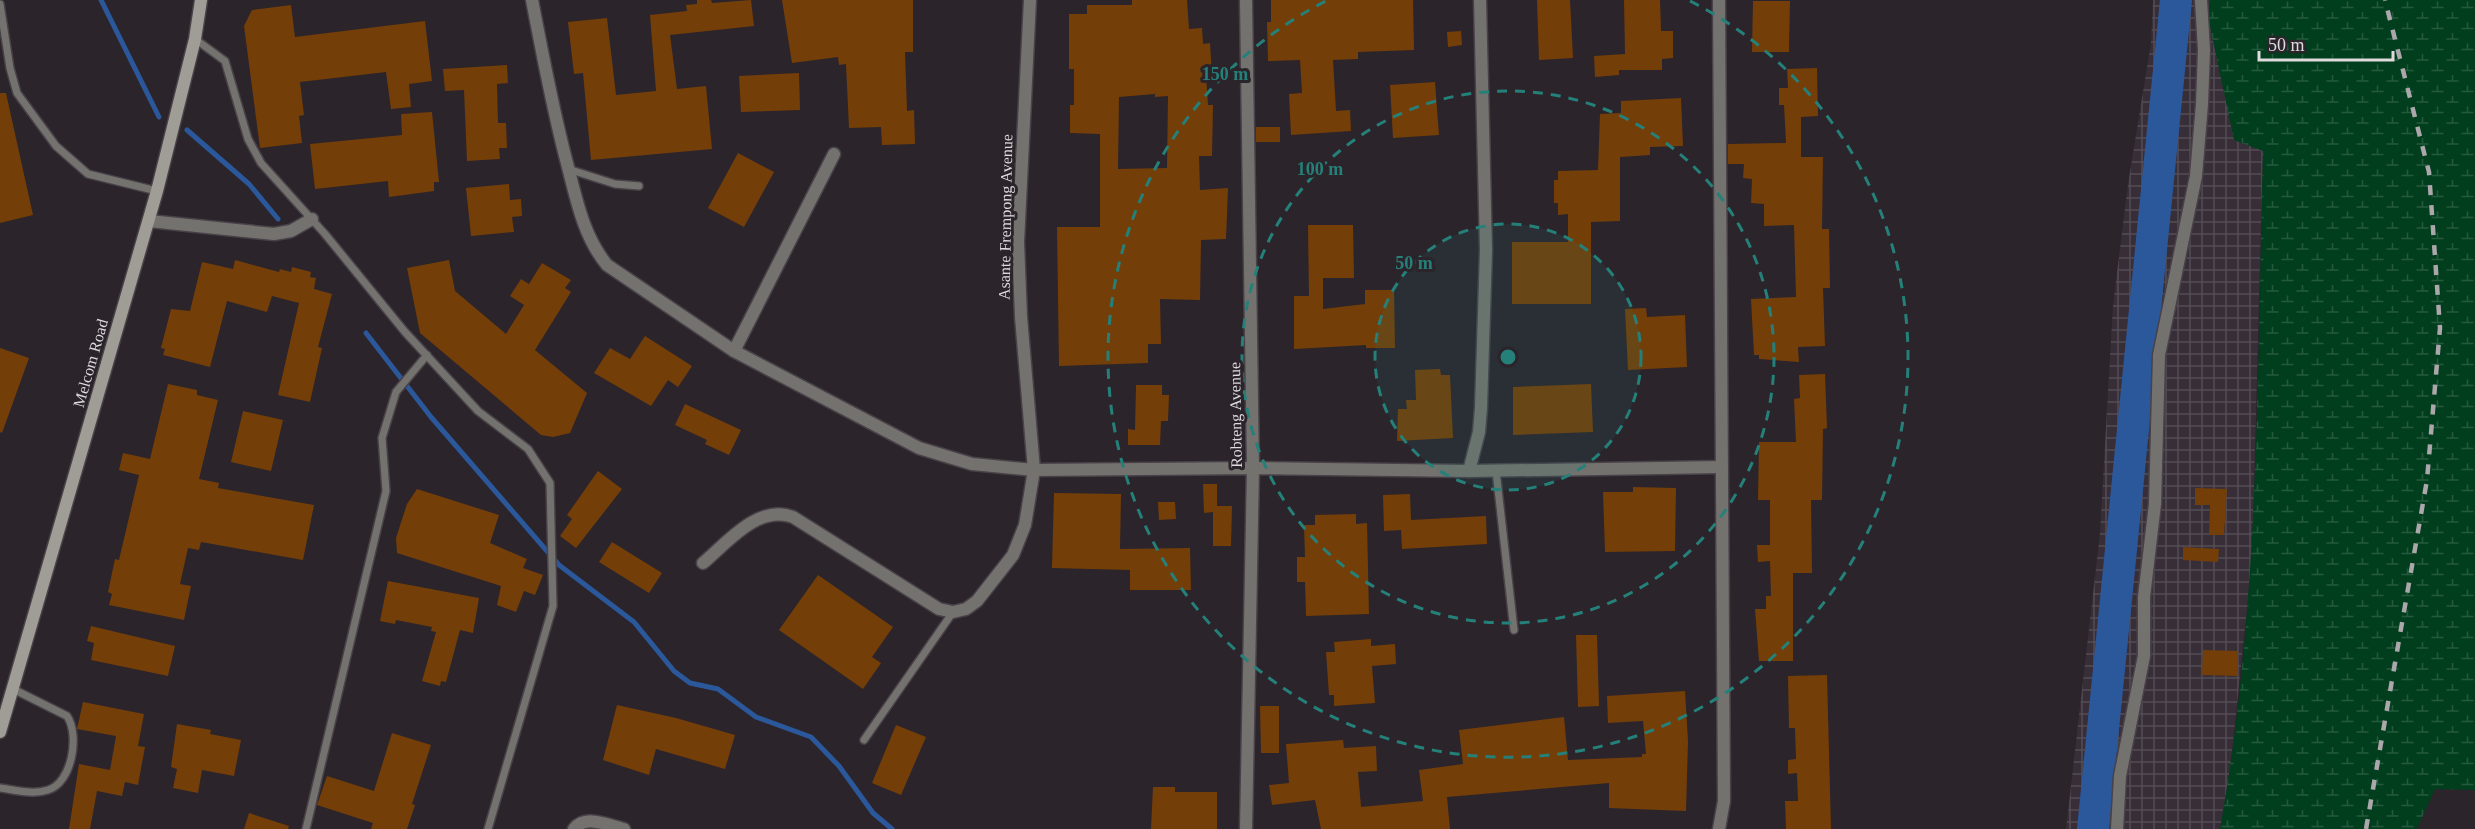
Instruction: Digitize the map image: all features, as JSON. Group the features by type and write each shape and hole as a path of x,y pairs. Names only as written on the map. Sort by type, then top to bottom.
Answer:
{"main road":[{"name":"Melcom Road","path":"0,732 149,221 195,39 201,0"}],"street":[{"path":"532,0 568,169 585,227 597,253 607,265 734,351 927,451 972,464 1034,470 1252,468 1496,471 1721,467"},
{"name":"Asante Frempong Avenue","path":"953,612 966,609 977,602 1013,555 1025,525 1034,470 1021,317 1018,242 1030,0"},
{"name":"Robteng Avenue","path":"1246,0 1252,468 1246,829"},
{"path":"1469,471 1479,432 1481,408 1486,250 1480,0"},
{"path":"1719,0 1724,801 1719,829"},
{"path":"2117,829 2121,776 2144,656 2144,597 2155,504 2159,355 2197,166 2204,72 2201,0"},
{"path":"734,351 834,154"},
{"path":"149,221 274,234 291,231 312,219"},
{"path":"703,563 757,519 768,514 781,513 793,517 939,609 953,612"},
{"path":"574,829 583,821 624,829"}],"lane":[{"path":"0,4 10,68 17,93 56,146 88,174 157,191"},
{"path":"195,39 225,61 252,151 478,411 528,449 550,483 553,606 488,829"},
{"path":"568,169 610,183 639,186"},
{"path":"306,829 386,491 382,438 396,392 427,355"},
{"path":"1496,471 1514,630"},
{"path":"864,740 953,612"},
{"path":"0,788 36,792 56,786 63,778 75,736 67,716 13,689"}],"shaded area":[{"path":"2153,0 2210,0 2208,17 2263,150 2252,561 2230,771 2220,829 2066,829 2100,533 2113,305 2128,184 2151,43"}],"green space":[{"path":"2210,0 2475,0 2475,790 2435,789 2417,829 2220,829 2233,745 2250,576 2263,151 2234,140 2208,17"}],"building":[{"path":"697,0 711,0 712,3 751,0 754,26 670,35 677,89 706,86 712,149 591,160 583,73 574,74 568,22 607,18 616,95 656,91 650,15 687,11 686,5 697,4"},
{"path":"782,0 913,0 913,52 905,52 907,111 914,110 915,144 882,145 881,127 849,128 846,64 839,65 838,57 792,63"},
{"path":"1132,0 1187,0 1189,29 1202,28 1203,44 1210,43 1212,76 1206,76 1208,105 1213,105 1212,156 1199,156 1200,190 1228,188 1226,239 1201,240 1200,300 1160,299 1161,344 1148,344 1148,363 1059,366 1057,227 1100,227 1100,134 1070,133 1070,105 1074,105 1074,69 1069,69 1069,14 1087,14 1087,5 1132,5","holes":["1155,94 1155,97 1168,96 1167,168 1118,169 1119,97"]},
{"path":"1271,0 1413,0 1414,50 1358,52 1358,59 1333,60 1336,111 1350,110 1351,131 1291,135 1289,94 1302,93 1300,60 1268,61 1267,22 1271,22"},
{"path":"1537,0 1570,0 1573,58 1539,60"},
{"path":"1624,0 1660,0 1661,31 1673,31 1673,58 1662,59 1662,70 1619,70 1619,75 1595,77 1594,56 1625,54"},
{"path":"1753,1 1790,1 1789,52 1752,52"},
{"path":"291,5 295,37 425,21 432,81 409,84 411,107 391,109 386,72 300,82 304,115 299,116 302,143 260,148 244,26 252,10"},
{"path":"1461,31 1462,45 1448,47 1447,32"},
{"path":"507,65 508,83 497,84 498,123 506,123 507,148 499,148 500,159 467,161 464,90 445,91 443,69"},
{"path":"1817,68 1818,116 1801,117 1801,157 1823,157 1822,229 1829,229 1830,288 1823,288 1825,346 1798,347 1799,362 1759,359 1759,355 1754,355 1751,299 1796,297 1794,225 1764,226 1764,204 1751,203 1752,179 1743,178 1744,164 1728,164 1728,144 1786,143 1784,105 1779,105 1779,88 1788,88 1787,69"},
{"path":"799,73 800,110 741,112 739,76"},
{"path":"1435,82 1439,135 1393,138 1390,85"},
{"path":"0,93 6,93 33,215 0,223"},
{"path":"1681,98 1683,146 1650,147 1650,155 1620,157 1620,221 1591,222 1591,304 1512,304 1512,242 1568,242 1568,214 1558,215 1558,203 1554,203 1554,180 1558,180 1558,171 1598,170 1600,114 1621,113 1621,101"},
{"path":"432,112 439,182 434,182 434,191 389,197 388,181 315,189 310,144 402,135 401,114"},
{"path":"1256,127 1280,127 1280,142 1256,142"},
{"path":"738,153 774,172 744,227 708,208"},
{"path":"509,184 510,200 521,199 522,216 512,217 514,232 471,236 466,188"},
{"path":"1308,225 1353,225 1354,278 1323,278 1323,309 1365,304 1365,290 1394,290 1395,348 1366,348 1366,345 1294,349 1294,296 1309,296"},
{"path":"235,260 279,272 280,269 291,272 292,267 311,272 310,277 316,278 314,289 332,294 318,347 322,348 310,402 278,395 299,303 272,296 267,312 227,301 210,367 163,355 165,349 161,348 171,309 190,311 202,262 233,269"},
{"path":"449,260 455,291 506,334 524,305 510,296 521,279 529,284 542,263 571,280 565,288 571,292 535,350 587,393 570,433 553,437 541,435 420,333 407,268"},
{"path":"1646,308 1647,317 1685,315 1687,367 1628,370 1625,309"},
{"path":"645,336 692,366 678,387 668,380 651,406 594,373 610,348 630,359"},
{"path":"0,348 29,358 2,433 0,432"},
{"path":"1440,369 1441,375 1450,375 1453,438 1397,441 1398,409 1407,409 1406,400 1416,400 1415,370"},
{"path":"1825,374 1827,428 1823,429 1822,500 1811,500 1812,573 1793,573 1793,661 1759,661 1755,609 1766,609 1766,596 1771,596 1770,561 1758,562 1757,545 1770,545 1770,500 1758,500 1759,442 1796,442 1794,399 1800,398 1799,375"},
{"path":"168,384 197,390 197,395 218,400 199,479 219,483 218,488 314,505 303,560 201,542 199,550 188,548 180,584 191,586 184,620 109,605 112,594 108,592 115,559 119,560 139,475 119,470 123,453 150,459"},
{"path":"1591,384 1593,432 1513,435 1513,387"},
{"path":"1136,385 1162,385 1162,395 1169,395 1168,421 1161,421 1160,445 1128,445 1128,429 1135,430"},
{"path":"685,404 741,430 729,455 705,444 707,440 675,425"},
{"path":"243,411 283,420 271,471 231,462"},
{"path":"598,471 622,489 576,548 560,536 572,519 567,515"},
{"path":"1203,484 1217,484 1217,506 1232,506 1231,546 1213,546 1213,512 1204,513"},
{"path":"1633,487 1676,488 1675,551 1605,552 1603,492 1633,492"},
{"path":"2195,488 2227,489 2224,535 2209,535 2210,505 2195,505"},
{"path":"417,489 499,515 490,543 527,559 523,568 543,575 535,595 524,591 516,612 497,605 501,586 397,553 396,538 407,504"},
{"path":"1054,493 1121,494 1120,549 1190,548 1191,590 1130,590 1130,570 1052,568"},
{"path":"1410,494 1411,520 1486,516 1487,544 1402,549 1401,530 1384,531 1383,495"},
{"path":"1158,502 1175,502 1176,519 1159,520"},
{"path":"1356,514 1356,524 1367,523 1369,614 1306,616 1305,582 1297,582 1297,557 1305,557 1304,525 1315,525 1315,515"},
{"path":"612,542 662,573 649,593 599,562"},
{"path":"2183,547 2219,549 2218,562 2183,560"},
{"path":"818,575 893,627 872,657 881,663 863,689 779,630"},
{"path":"388,581 479,598 473,633 460,630 446,682 441,681 440,686 422,681 436,632 431,631 432,627 396,620 395,624 380,621"},
{"path":"91,626 175,646 168,676 91,660 94,643 87,641"},
{"path":"1576,635 1597,635 1599,706 1578,707"},
{"path":"1371,639 1371,646 1395,644 1396,664 1372,666 1375,703 1334,706 1334,695 1329,695 1326,652 1335,652 1334,642"},
{"path":"2203,650 2238,651 2237,676 2202,675"},
{"path":"1827,675 1831,829 1786,829 1785,801 1798,801 1797,773 1788,774 1788,760 1796,759 1795,728 1789,728 1788,676"},
{"path":"1685,691 1688,741 1686,811 1609,808 1609,783 1447,797 1450,829 1321,829 1315,800 1272,805 1269,785 1289,783 1286,744 1343,740 1344,748 1376,746 1377,771 1358,772 1361,807 1423,801 1419,770 1463,764 1459,730 1564,717 1568,760 1642,757 1642,754 1646,754 1643,721 1608,723 1607,696"},
{"path":"83,702 144,714 138,746 145,747 138,785 125,782 122,796 97,791 90,829 69,829 79,764 110,770 116,736 77,729"},
{"path":"617,705 676,718 735,735 725,769 656,749 649,775 603,760"},
{"path":"1260,706 1279,706 1279,753 1261,753"},
{"path":"177,724 211,730 210,734 241,740 234,776 202,770 198,793 173,788 177,769 171,767"},
{"path":"896,725 926,737 901,795 872,783"},
{"path":"392,733 431,745 412,804 415,805 407,829 371,829 373,823 317,805 327,776 374,791"},
{"path":"1153,787 1175,787 1175,792 1217,792 1217,829 1151,829"},
{"path":"249,813 289,826 288,829 244,829"}],"waterway":[{"path":"101,0 159,117"},
{"path":"2093,829 2176,0"},
{"path":"187,130 249,184 278,219"},
{"path":"366,333 431,417 559,565 634,622 674,671 690,683 718,689 756,717 811,737 839,766 873,813 892,829"}],"railway":[{"path":"2366,829 2427,480 2440,328 2429,172 2385,0"}]}
